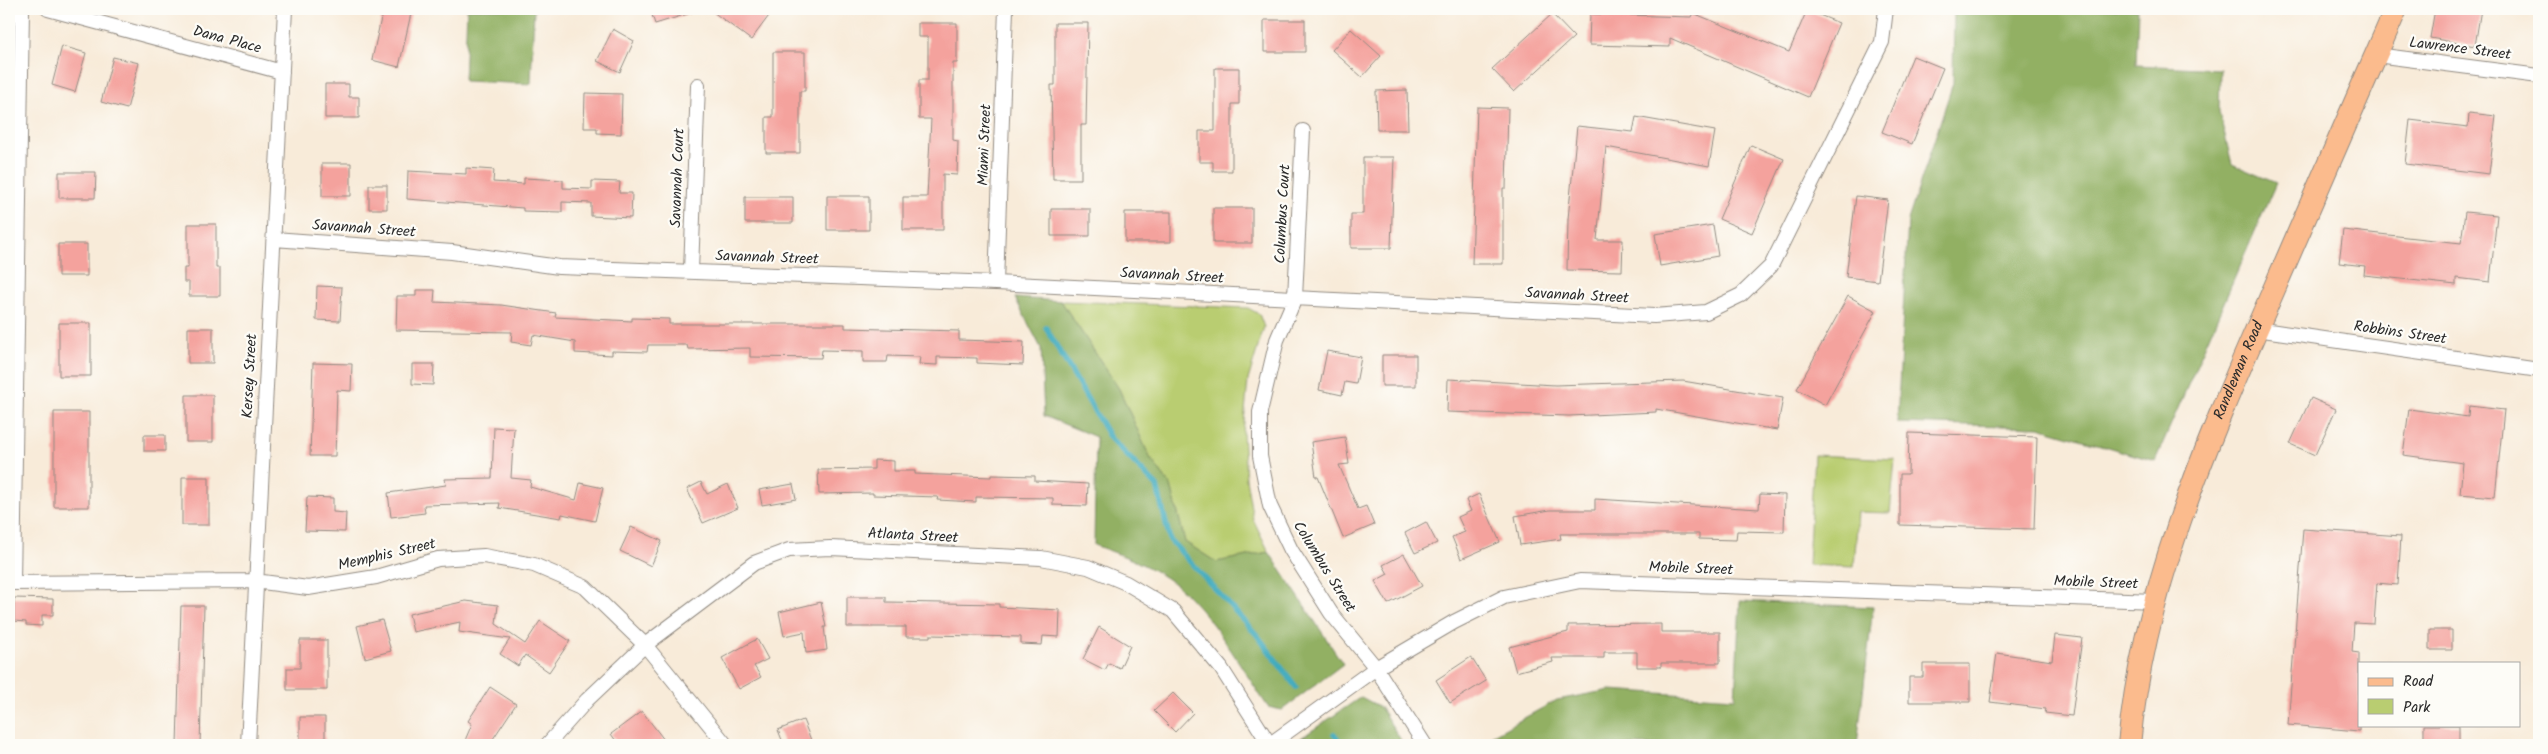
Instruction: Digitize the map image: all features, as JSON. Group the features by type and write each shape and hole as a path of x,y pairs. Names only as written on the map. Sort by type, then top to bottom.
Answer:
{"main road":[{"name":"Randleman Road","path":"2129,745 2142,656 2184,504 2256,329 2396,9"}],"street":[{"path":"11,583 22,9"},
{"name":"Dana Place","path":"48,9 282,72"},
{"name":"Kersey Street","path":"248,745 254,581 274,240 285,9"},
{"name":"Miami Street","path":"996,283 1006,9"},
{"name":"Savannah Street","path":"274,240 452,252 559,267 996,283 1654,316 1706,312 1741,294 1771,266 1882,42 1886,9"},
{"name":"Lawrence Street","path":"2376,55 2539,76"},
{"name":"Savannah Court","path":"691,271 698,85"},
{"name":"Columbus Court","path":"1295,298 1303,131"},
{"name":"Columbus Street","path":"1295,298 1277,340 1260,412 1260,456 1270,506 1291,550 1331,613 1376,668 1425,745"},
{"name":"Robbins Street","path":"2256,329 2539,370"},
{"name":"Atlanta Street","path":"547,745 587,700 644,645 754,563 789,550 830,548 1041,558 1088,567 1126,583 1173,611 1221,668 1270,745"},
{"name":"Memphis Street","path":"11,583 254,581 308,588 376,577 438,559 484,556 534,565 585,587 644,645 726,745"},
{"name":"Mobile Street","path":"1270,745 1376,668 1454,622 1504,597 1580,581 2156,601"}],"green space":[{"path":"467,9 534,9 531,84 464,81"},
{"path":"1954,9 2138,9 2136,65 2220,69 2219,112 2232,164 2276,183 2155,461 2039,427 1897,423 1908,220 1953,83"},
{"path":"1015,298 1061,301 1119,389 1150,458 1171,486 1185,542 1216,562 1269,552 1343,664 1282,710 1268,707 1226,643 1190,598 1176,585 1157,572 1126,557 1094,545 1096,437 1044,416 1041,348"},
{"path":"1061,301 1248,308 1259,314 1264,327 1248,380 1243,433 1246,479 1253,519 1269,552 1216,562 1185,542 1171,486 1150,458 1119,389"},
{"path":"1814,455 1895,459 1890,513 1858,512 1854,567 1808,565"},
{"path":"1740,601 1873,607 1857,745 1475,745 1557,700 1610,690 1735,698"},
{"path":"1361,697 1380,707 1404,745 1300,745 1301,738"}],"building":[{"path":"383,9 412,9 399,67 372,60"},
{"path":"650,9 693,9 694,12 655,24"},
{"path":"709,9 774,9 751,40"},
{"path":"2435,9 2481,9 2475,46 2430,38"},
{"path":"1807,10 1839,23 1808,97 1670,38 1670,47 1589,45 1590,14 1691,17 1693,13 1789,52"},
{"path":"1552,14 1574,37 1514,92 1492,69"},
{"path":"1264,20 1305,20 1305,52 1264,52"},
{"path":"918,23 957,23 957,63 953,63 953,140 958,141 957,175 943,174 943,230 903,230 903,197 927,197 931,119 919,119 919,80 928,80 928,37 918,37"},
{"path":"1055,23 1088,23 1086,125 1081,125 1081,179 1053,179 1051,85 1055,85"},
{"path":"613,29 634,41 620,72 597,61"},
{"path":"1351,29 1381,56 1362,77 1332,50"},
{"path":"62,46 86,53 75,92 52,85"},
{"path":"773,52 805,52 805,91 800,91 800,153 766,153 766,117 773,117"},
{"path":"1913,56 1943,68 1912,144 1882,132"},
{"path":"113,57 139,63 127,109 101,102"},
{"path":"1215,68 1239,68 1239,104 1232,104 1232,171 1213,171 1213,162 1199,162 1199,131 1215,131"},
{"path":"325,84 349,84 349,97 359,97 359,118 325,118"},
{"path":"1407,90 1408,130 1377,130 1376,91"},
{"path":"585,93 622,94 621,134 597,133 597,128 584,128"},
{"path":"1477,107 1508,108 1506,188 1503,188 1503,264 1472,264"},
{"path":"2469,113 2496,116 2489,174 2405,164 2410,120 2468,127"},
{"path":"1636,117 1715,131 1709,166 1606,147 1597,240 1623,240 1622,271 1567,270 1568,219 1577,126 1633,132"},
{"path":"1751,145 1784,159 1752,233 1719,219"},
{"path":"1363,157 1394,157 1391,248 1351,248 1351,214 1363,214"},
{"path":"322,163 351,163 351,196 322,196"},
{"path":"466,168 494,170 493,182 524,184 524,178 563,180 563,188 592,189 592,181 620,182 619,193 632,193 631,218 591,216 591,203 562,202 562,212 523,211 523,208 407,199 408,171 466,174"},
{"path":"59,172 96,172 95,198 59,198"},
{"path":"369,185 387,185 387,209 369,209"},
{"path":"827,196 869,196 869,230 827,230"},
{"path":"1856,196 1888,200 1878,281 1846,277"},
{"path":"745,197 793,197 793,223 745,223"},
{"path":"1213,208 1252,208 1252,243 1213,243"},
{"path":"1051,209 1090,209 1090,236 1051,236"},
{"path":"1125,212 1171,212 1171,242 1125,242"},
{"path":"2465,212 2497,215 2490,282 2456,278 2456,285 2364,275 2365,266 2339,263 2343,230 2461,243"},
{"path":"188,224 216,224 216,268 220,268 220,296 189,296 189,282 184,282 184,268 188,268"},
{"path":"1713,225 1718,256 1660,266 1655,234"},
{"path":"58,244 87,244 87,276 58,276"},
{"path":"317,286 342,287 340,321 316,320"},
{"path":"416,290 435,290 434,302 501,305 556,313 555,317 632,321 632,318 669,319 669,324 845,324 845,328 959,331 959,340 1024,342 1023,365 977,363 977,358 937,357 937,365 919,364 920,357 888,356 887,362 863,362 863,351 822,350 821,358 750,357 750,348 688,349 687,345 648,345 647,352 612,351 612,355 575,353 575,342 533,335 531,345 511,342 512,332 396,330 397,296 416,296"},
{"path":"1848,296 1876,311 1825,405 1797,389"},
{"path":"59,323 91,323 91,376 59,376"},
{"path":"188,328 213,328 213,363 188,363"},
{"path":"1327,351 1361,357 1356,384 1345,382 1342,395 1319,390"},
{"path":"1382,355 1416,355 1416,386 1382,386"},
{"path":"313,363 352,364 351,391 337,390 335,456 310,456"},
{"path":"412,364 434,364 433,385 412,384"},
{"path":"1448,379 1555,385 1683,381 1783,398 1777,430 1656,409 1656,412 1569,416 1447,412"},
{"path":"186,395 213,395 213,442 186,442"},
{"path":"2311,398 2336,409 2315,455 2290,444"},
{"path":"2469,406 2504,410 2495,497 2460,494 2463,463 2403,455 2409,409 2468,417"},
{"path":"54,412 89,412 89,507 54,507"},
{"path":"494,427 514,428 511,478 531,480 530,487 576,500 580,483 603,488 595,521 562,514 561,518 499,508 500,503 424,505 425,513 391,517 388,493 446,485 445,479 492,478"},
{"path":"1909,433 2037,437 2034,529 1900,525 1900,474 1908,474"},
{"path":"144,435 165,435 165,451 144,451"},
{"path":"1345,437 1349,464 1339,465 1358,509 1366,506 1374,525 1343,538 1318,477 1316,477 1311,442"},
{"path":"874,460 894,461 894,471 915,471 915,474 991,477 991,475 1035,476 1035,481 1088,484 1087,506 1053,505 1053,498 976,497 976,502 937,500 938,497 873,495 873,493 819,494 818,470 874,469"},
{"path":"182,477 209,477 209,525 182,525"},
{"path":"701,482 707,494 728,484 738,508 703,523 687,489"},
{"path":"793,484 796,499 762,505 759,490"},
{"path":"1479,494 1500,542 1461,559 1452,537 1465,532 1458,517 1471,511 1466,500"},
{"path":"1760,494 1785,495 1784,532 1737,531 1736,540 1699,539 1699,534 1560,534 1561,539 1520,545 1515,516 1550,510 1595,510 1595,499 1759,509"},
{"path":"307,497 333,498 333,512 346,513 345,532 305,531"},
{"path":"1426,522 1437,543 1415,553 1405,533"},
{"path":"631,527 662,541 651,566 620,551"},
{"path":"2303,529 2401,536 2398,585 2377,583 2374,624 2354,623 2352,652 2359,653 2359,731 2288,725"},
{"path":"1404,554 1422,586 1388,604 1375,581 1388,574 1383,565"},
{"path":"847,597 886,597 886,602 999,604 999,607 1060,610 1059,637 1043,636 1042,645 1021,644 1021,637 930,635 930,637 906,637 906,627 847,627"},
{"path":"14,598 53,599 53,615 42,615 42,626 26,625 26,622 14,621"},
{"path":"466,601 498,605 496,624 525,644 540,621 570,641 549,672 525,655 518,666 500,654 510,639 459,632 460,622 413,632 409,614"},
{"path":"821,602 826,627 824,627 827,650 806,653 804,632 784,636 779,612"},
{"path":"181,606 204,606 200,745 177,745"},
{"path":"382,620 391,651 365,658 357,626"},
{"path":"1661,624 1661,632 1720,632 1720,663 1661,663 1661,667 1637,667 1637,652 1604,652 1604,658 1552,658 1553,662 1516,672 1509,647 1568,632 1568,625"},
{"path":"1099,627 1130,646 1120,668 1109,663 1105,670 1083,659"},
{"path":"2430,630 2452,630 2452,650 2430,650"},
{"path":"2055,635 2082,638 2072,716 2045,713 2046,709 1990,702 1997,653 2052,661"},
{"path":"757,639 768,659 754,666 761,677 739,689 722,658"},
{"path":"300,640 327,640 327,690 287,690 287,668 300,668"},
{"path":"1471,657 1486,681 1450,703 1436,680"},
{"path":"1923,664 1970,664 1970,702 1909,702 1909,677 1923,677"},
{"path":"490,687 516,704 489,745 463,745 472,724 468,721"},
{"path":"1173,693 1193,713 1175,732 1154,711"},
{"path":"642,711 668,745 619,745 611,734"},
{"path":"300,717 325,717 325,745 300,745"},
{"path":"803,720 813,745 784,745 778,730"},
{"path":"2424,726 2459,726 2459,745 2424,745"}],"waterway":[{"path":"1046,328 1110,438 1157,486 1170,540 1257,635 1296,687"},
{"path":"1334,734 1343,745"}]}
